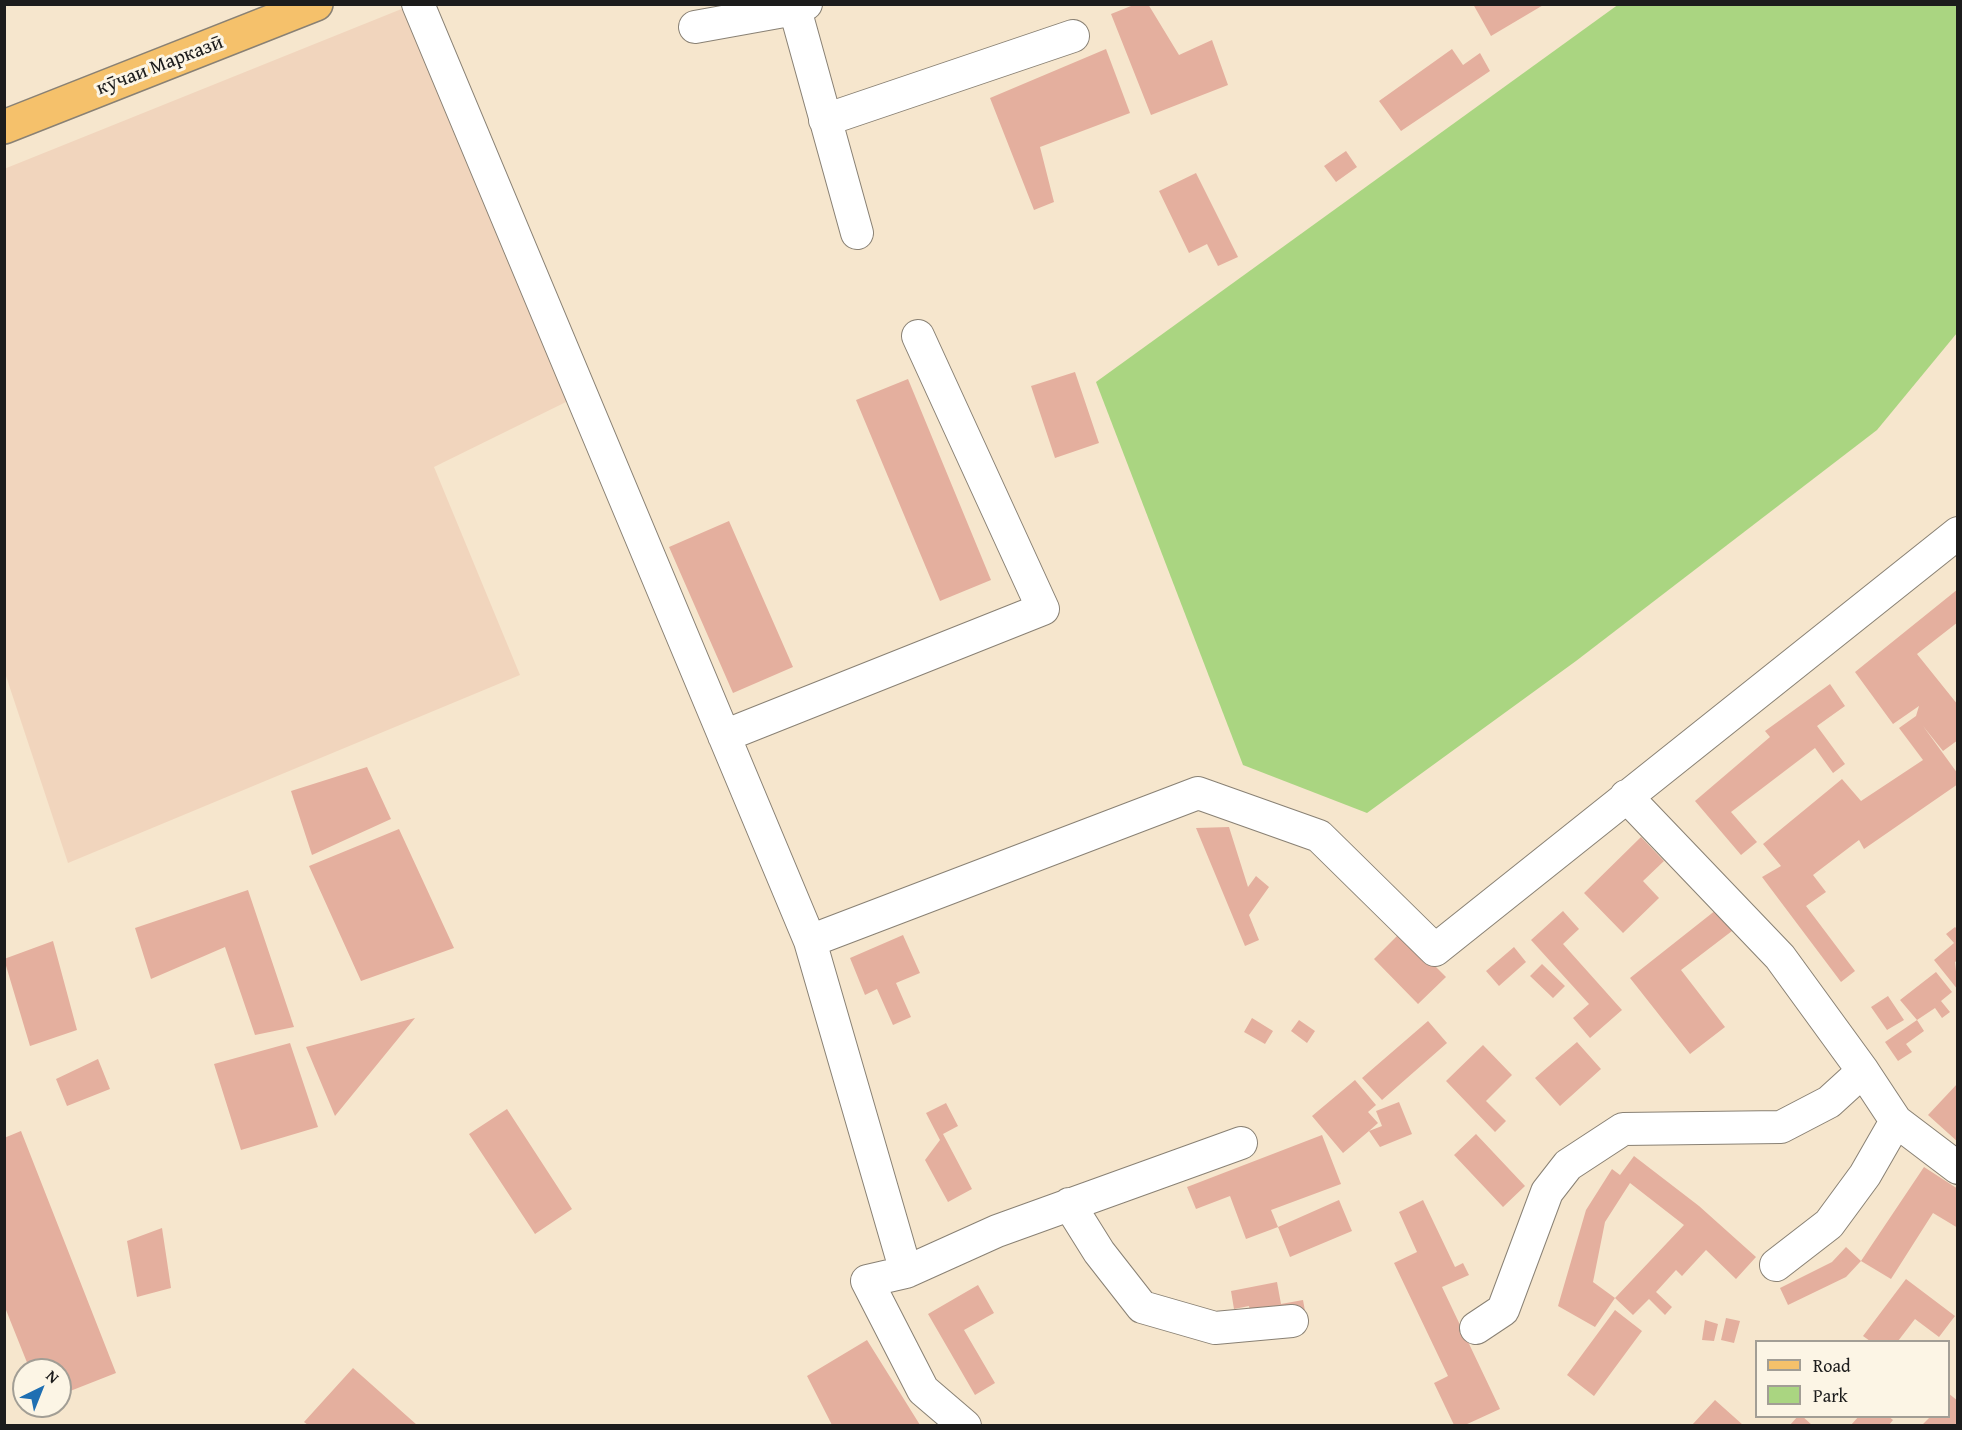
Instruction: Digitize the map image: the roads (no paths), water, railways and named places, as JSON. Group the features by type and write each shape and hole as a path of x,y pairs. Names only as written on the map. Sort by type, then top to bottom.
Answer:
{"main road":[{"name":"кӯчаи Марказӣ","path":"4,127 316,4"}],"street":[{"path":"418,4 810,941 906,1272"},
{"path":"695,27 798,6 825,120 857,233"},
{"path":"825,120 1073,36"},
{"path":"724,736 1043,609 918,336"},
{"path":"810,941 1198,793 1319,836 1435,950 1958,533"},
{"path":"1626,796 1780,957 1863,1071 1896,1121 1958,1168"},
{"path":"1476,1328 1503,1310 1547,1192 1568,1165 1623,1129 1781,1127 1829,1102 1863,1071"},
{"path":"1776,1265 1829,1224 1865,1175 1896,1121"},
{"path":"966,1425 922,1390 867,1281 906,1272 997,1232 1069,1204 1241,1143"},
{"path":"1069,1204 1099,1252 1142,1307 1215,1328 1292,1321"}]}
